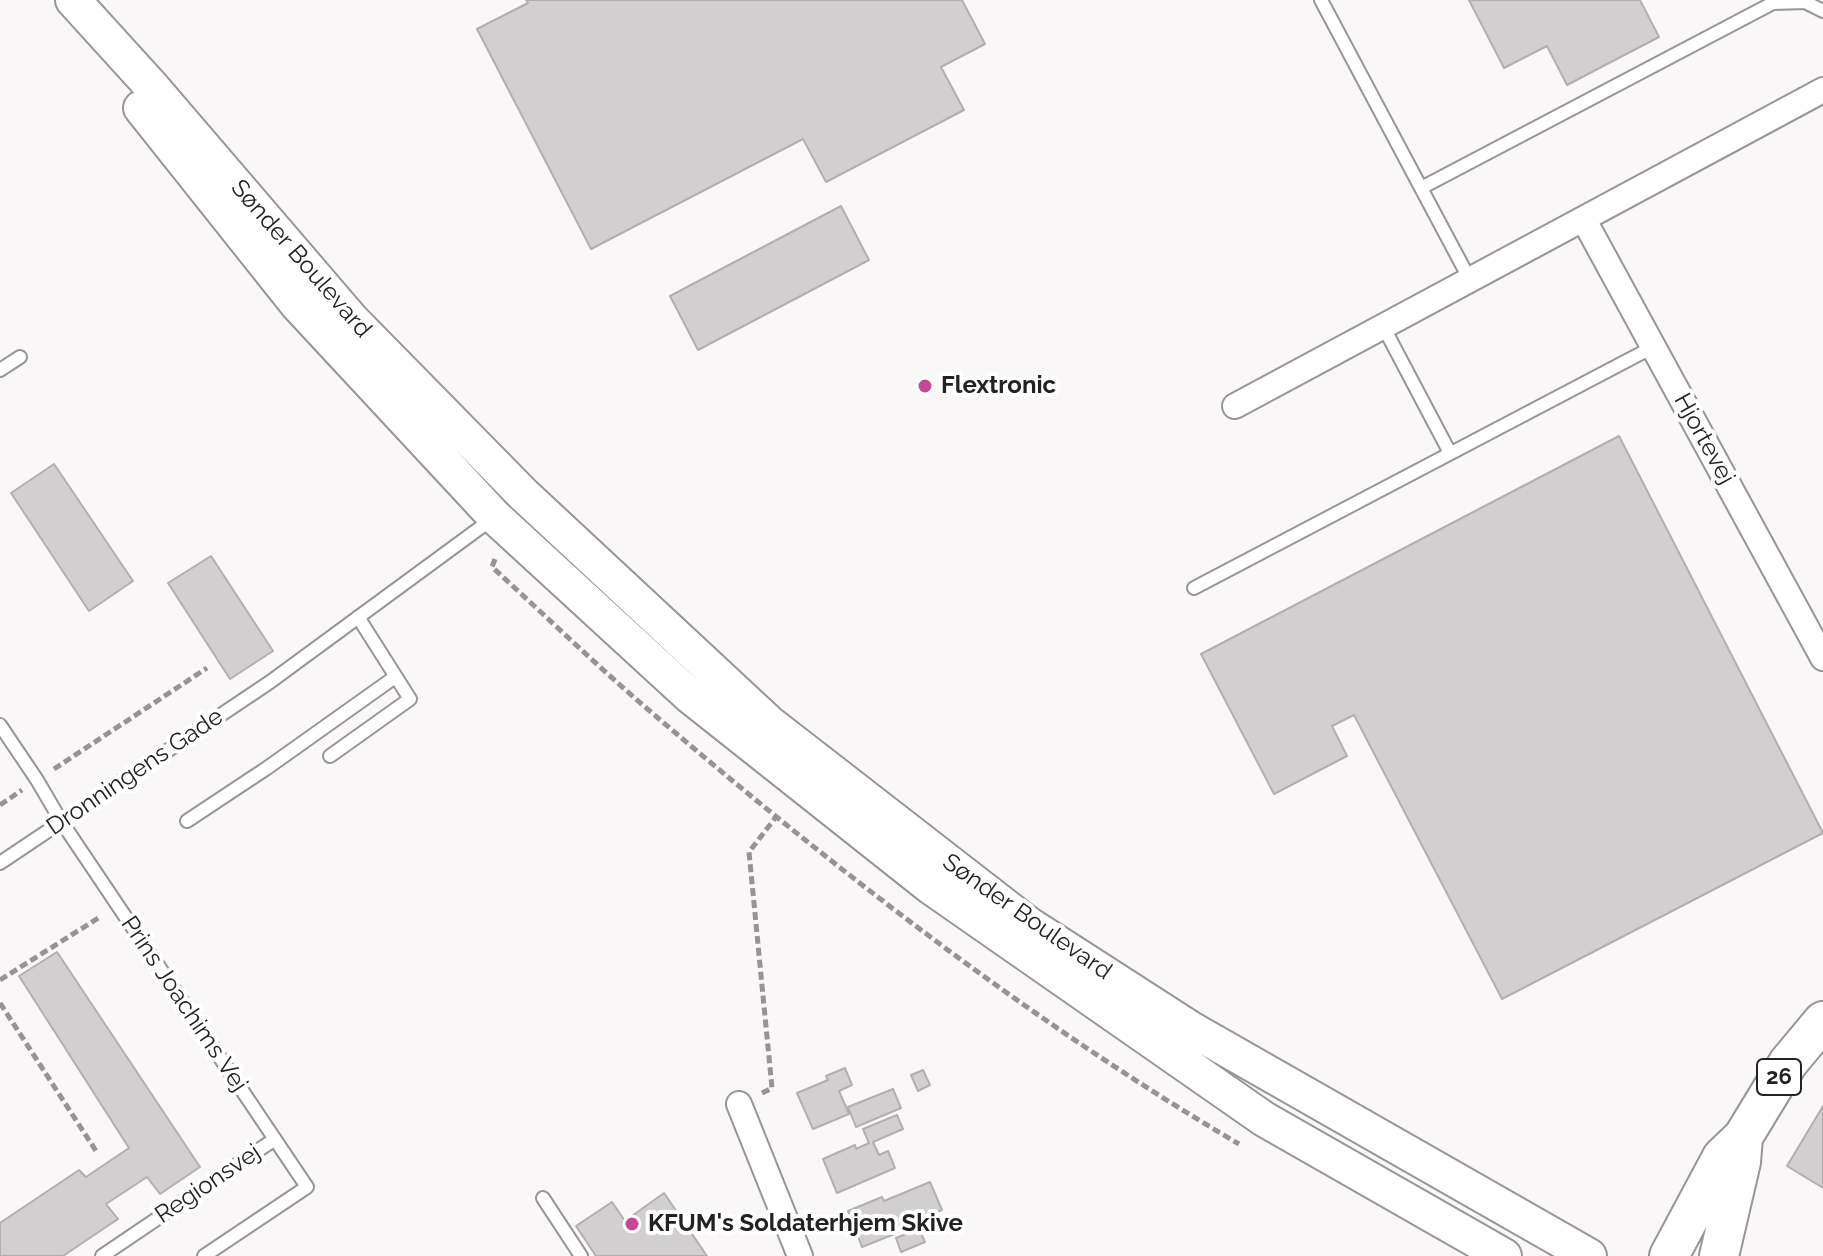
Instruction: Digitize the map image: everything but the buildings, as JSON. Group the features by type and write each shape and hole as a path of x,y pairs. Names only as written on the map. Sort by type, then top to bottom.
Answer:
{"main road":[{"name":"Sønder Boulevard","path":"79,8 134,99 297,304 509,506 690,696 931,887 1264,1119 1504,1256"},
{"name":"Sønder Boulevard","path":"509,506 769,723 1028,924 1191,1029 1589,1256"},
{"name":"26","path":"1669,1256 1722,1157 1743,1137 1788,1063 1823,1021"},
{"name":"26","path":"1719,1256 1741,1162 1743,1137"}],"street":[{"path":"1235,406 1823,90"},
{"name":"Hjortevej","path":"1584,220 1823,658"},
{"path":"739,1104 800,1256"}],"lane":[{"path":"1321,0 1470,280"},
{"path":"1421,188 1773,3 1805,2 1823,11"},
{"path":"1383,326 1450,453"},
{"path":"1194,588 1653,347"},
{"path":"0,370 20,357"},
{"path":"330,756 410,699 358,617 509,506"},
{"name":"Dronningens Gade","path":"0,863 270,682 358,617"},
{"path":"187,821 278,761 395,677"},
{"name":"Prins Joachims Vej","path":"0,725 307,1187 204,1256"},
{"name":"Regionsvej","path":"102,1256 275,1139"},
{"path":"543,1198 581,1256"}],"path":[{"path":"0,805 207,668"},
{"path":"739,1104 772,1088 749,852 776,817"},
{"path":"0,980 118,905"},
{"path":"0,1003 96,1151"}],"place":[{"name":"Flextronic","path":"925,386"},
{"name":"KFUM's Soldaterhjem Skive","path":"632,1224"}]}
